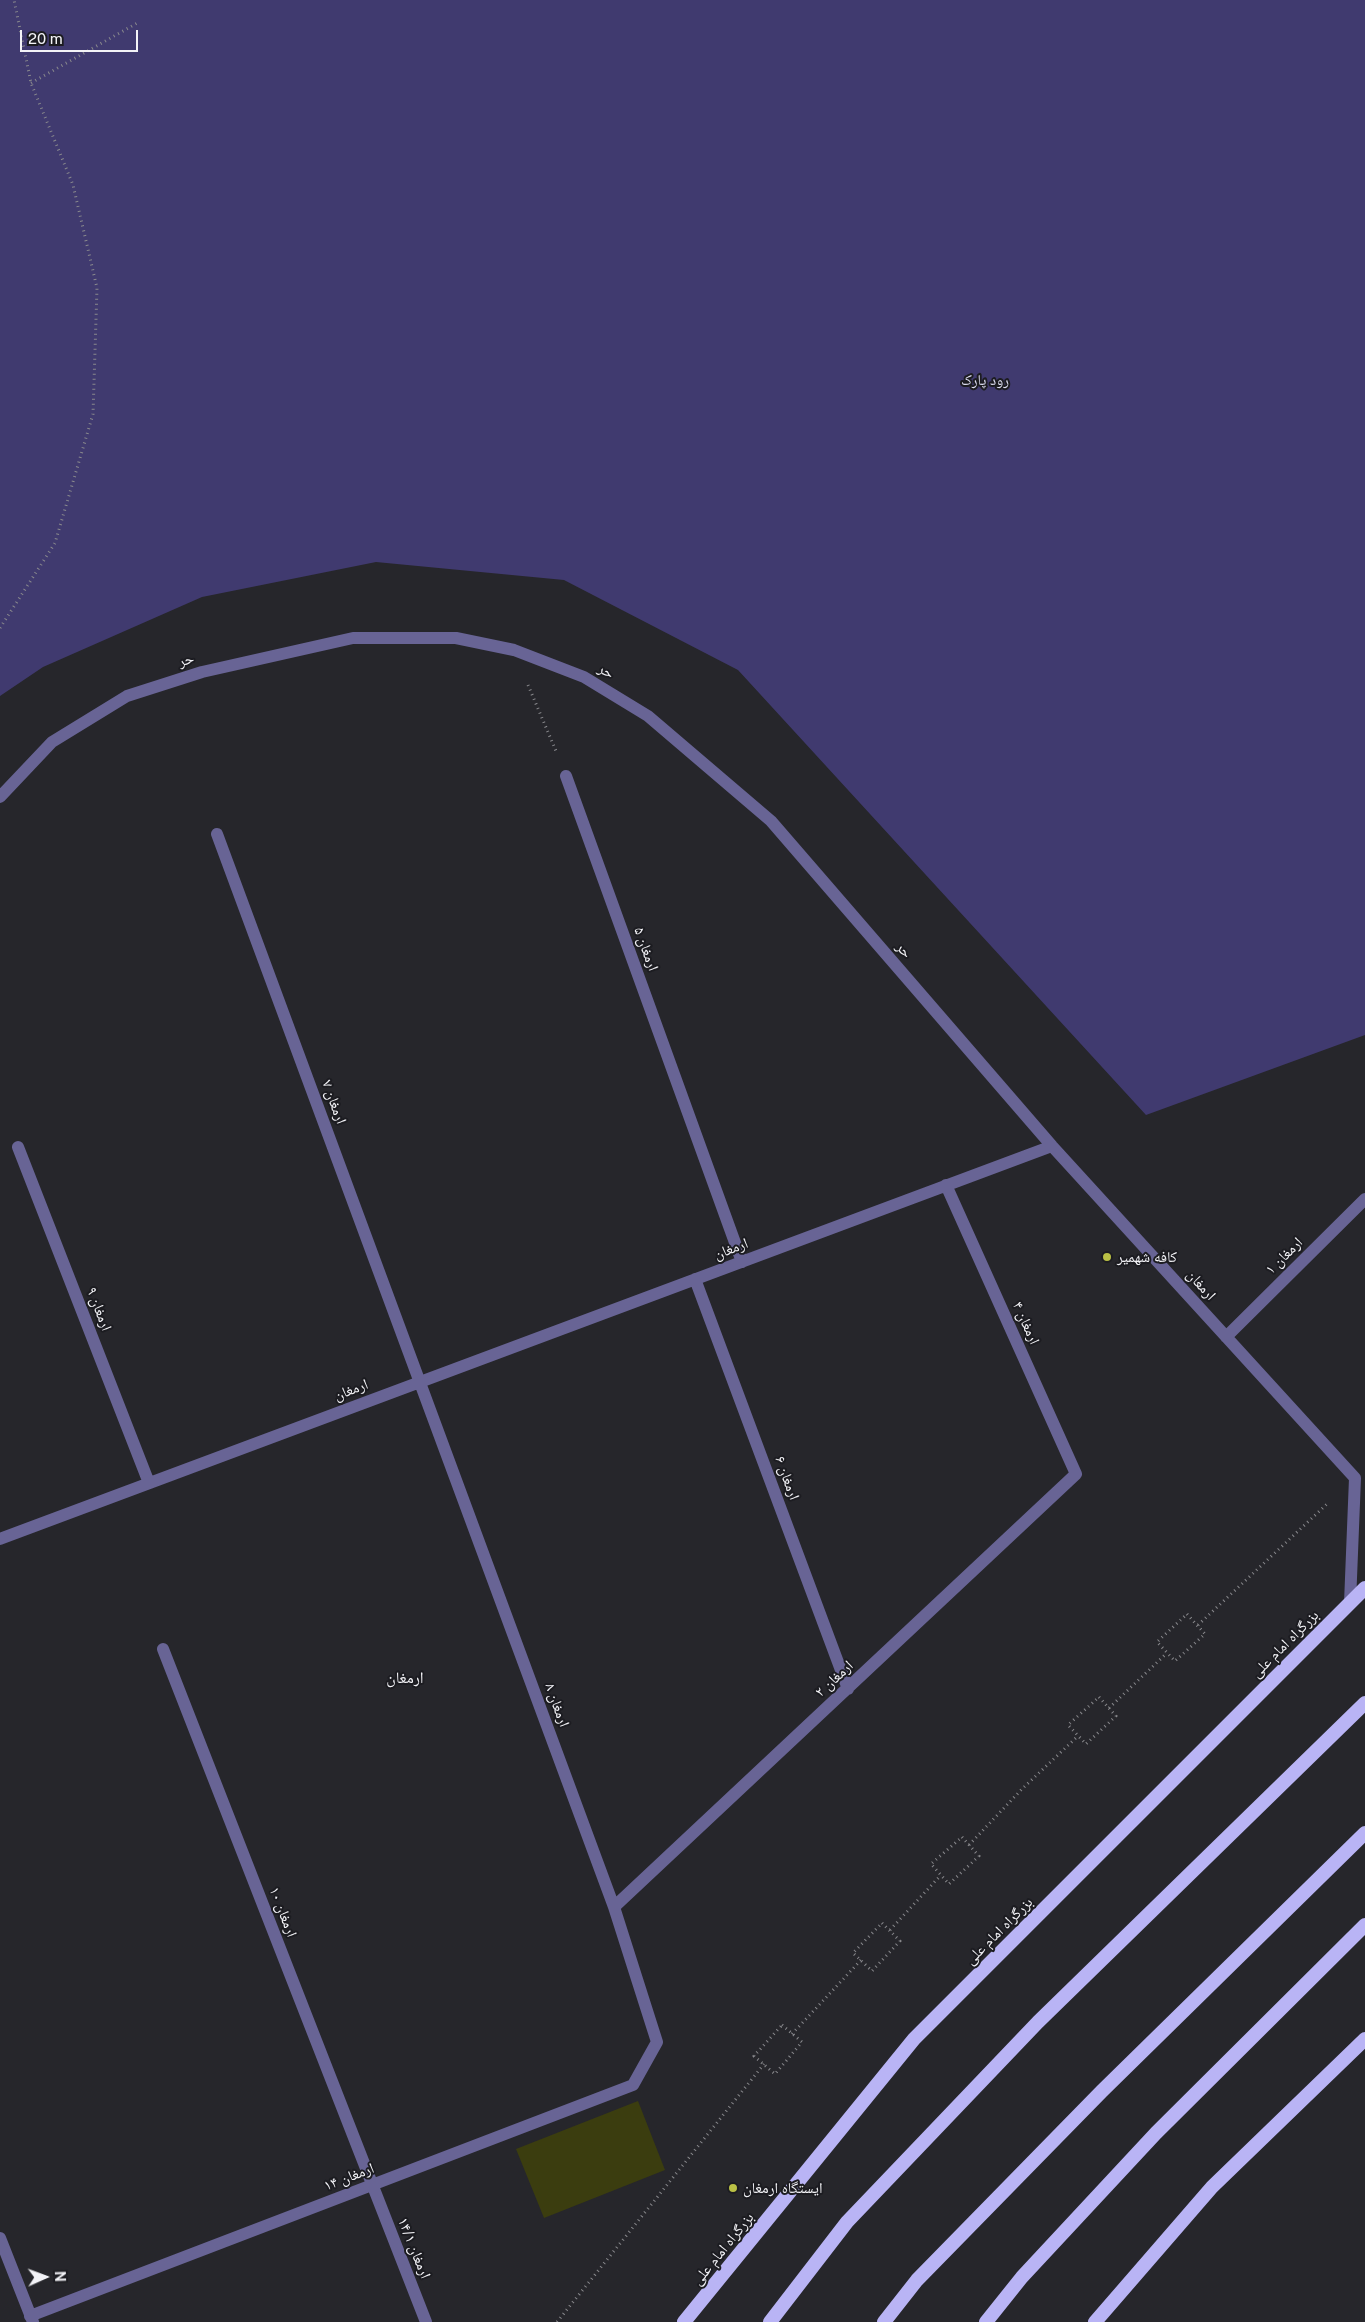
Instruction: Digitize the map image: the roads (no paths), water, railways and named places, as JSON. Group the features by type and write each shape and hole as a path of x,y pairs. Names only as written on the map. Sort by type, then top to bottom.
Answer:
{"highway":[{"name":"بزرگراه امام علی","path":"684,2322 914,2038 1365,1588"},
{"path":"770,2322 847,2222 1038,2022 1365,1703"},
{"path":"884,2322 917,2280 1102,2091 1365,1833"},
{"path":"986,2322 1022,2277 1156,2134 1365,1925"},
{"path":"1095,2322 1212,2187 1365,2039"}],"street":[{"name":"حر","path":"0,797 52,742 118,701 127,696 202,672 353,638 456,638 514,650 584,677 648,716 771,821 1052,1146"},
{"name":"ارمغان ۵","path":"566,776 742,1262"},
{"name":"ارمغان ۷","path":"217,834 421,1382"},
{"name":"ارمغان","path":"0,1539 1052,1146 1226,1337 1360,1477"},
{"name":"ارمغان ۹","path":"18,1147 149,1483"},
{"name":"ارمغان ۴","path":"946,1185 1076,1474"},
{"name":"ارمغان ۱","path":"1226,1337 1365,1199"},
{"name":"ارمغان ۶","path":"695,1279 848,1689"},
{"name":"ارمغان ۸","path":"421,1382 614,1907 657,2042"},
{"name":"ارمغان ۲","path":"614,1907 1076,1474"},
{"path":"1350,1603 1360,1477"},
{"name":"ارمغان ۱۰","path":"163,1650 372,2186"},
{"name":"ارمغان ۱۴","path":"32,2319 633,2085 657,2042"},
{"name":"ارمغان ۱۴/۱","path":"372,2186 426,2322"},
{"path":"0,2238 32,2319"}],"place":[{"name":"كافه شهمير","path":"1107,1257"},
{"name":"ایستگاه ارمغان","path":"733,2188"}],"district":[{"name":"ارمغان","path":"405,1678"}],"park label":[{"name":"رود پارک","path":"985,380"}]}
